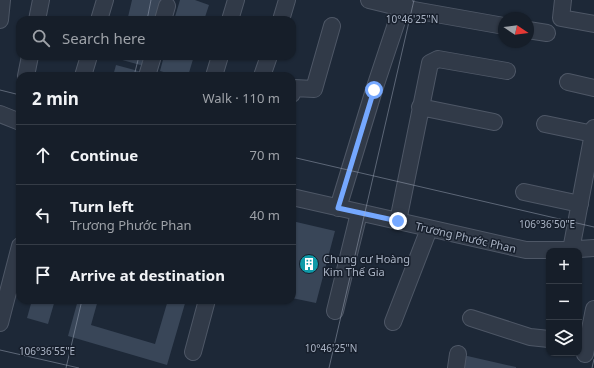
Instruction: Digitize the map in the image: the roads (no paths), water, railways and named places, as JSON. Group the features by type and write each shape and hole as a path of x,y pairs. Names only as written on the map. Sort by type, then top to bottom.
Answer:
{"street":[{"path":"0,20 2,0"},
{"path":"38,16 41,0"},
{"path":"100,16 105,0"},
{"path":"231,16 236,0"},
{"path":"282,16 287,0"},
{"path":"369,0 403,4 498,25"},
{"path":"563,0 561,18 594,24"},
{"path":"338,208 374,90 403,4"},
{"path":"296,88 314,89 332,26"},
{"path":"534,31 548,33"},
{"path":"398,221 430,63 438,59 507,71"},
{"path":"27,72 29,60"},
{"path":"84,72 88,60"},
{"path":"148,72 152,60"},
{"path":"215,72 219,60"},
{"path":"263,72 268,60"},
{"path":"568,82 594,88"},
{"path":"420,107 494,122"},
{"path":"0,114 16,117"},
{"path":"545,124 593,131 580,204 568,248"},
{"path":"524,192 580,204"},
{"name":"Trương Phước Phan","path":"296,198 526,250 546,250"},
{"path":"335,312 359,213"},
{"path":"394,322 429,229"},
{"name":"Trương Phước Phan","path":"582,249 594,248"},
{"path":"0,323 16,261"},
{"path":"192,352 206,304"},
{"path":"586,353 594,309"},
{"path":"471,318 530,337 546,339"}],"place":[{"name":"Chung cư Hoàng Kim Thế Gia","path":"309,264"}]}
